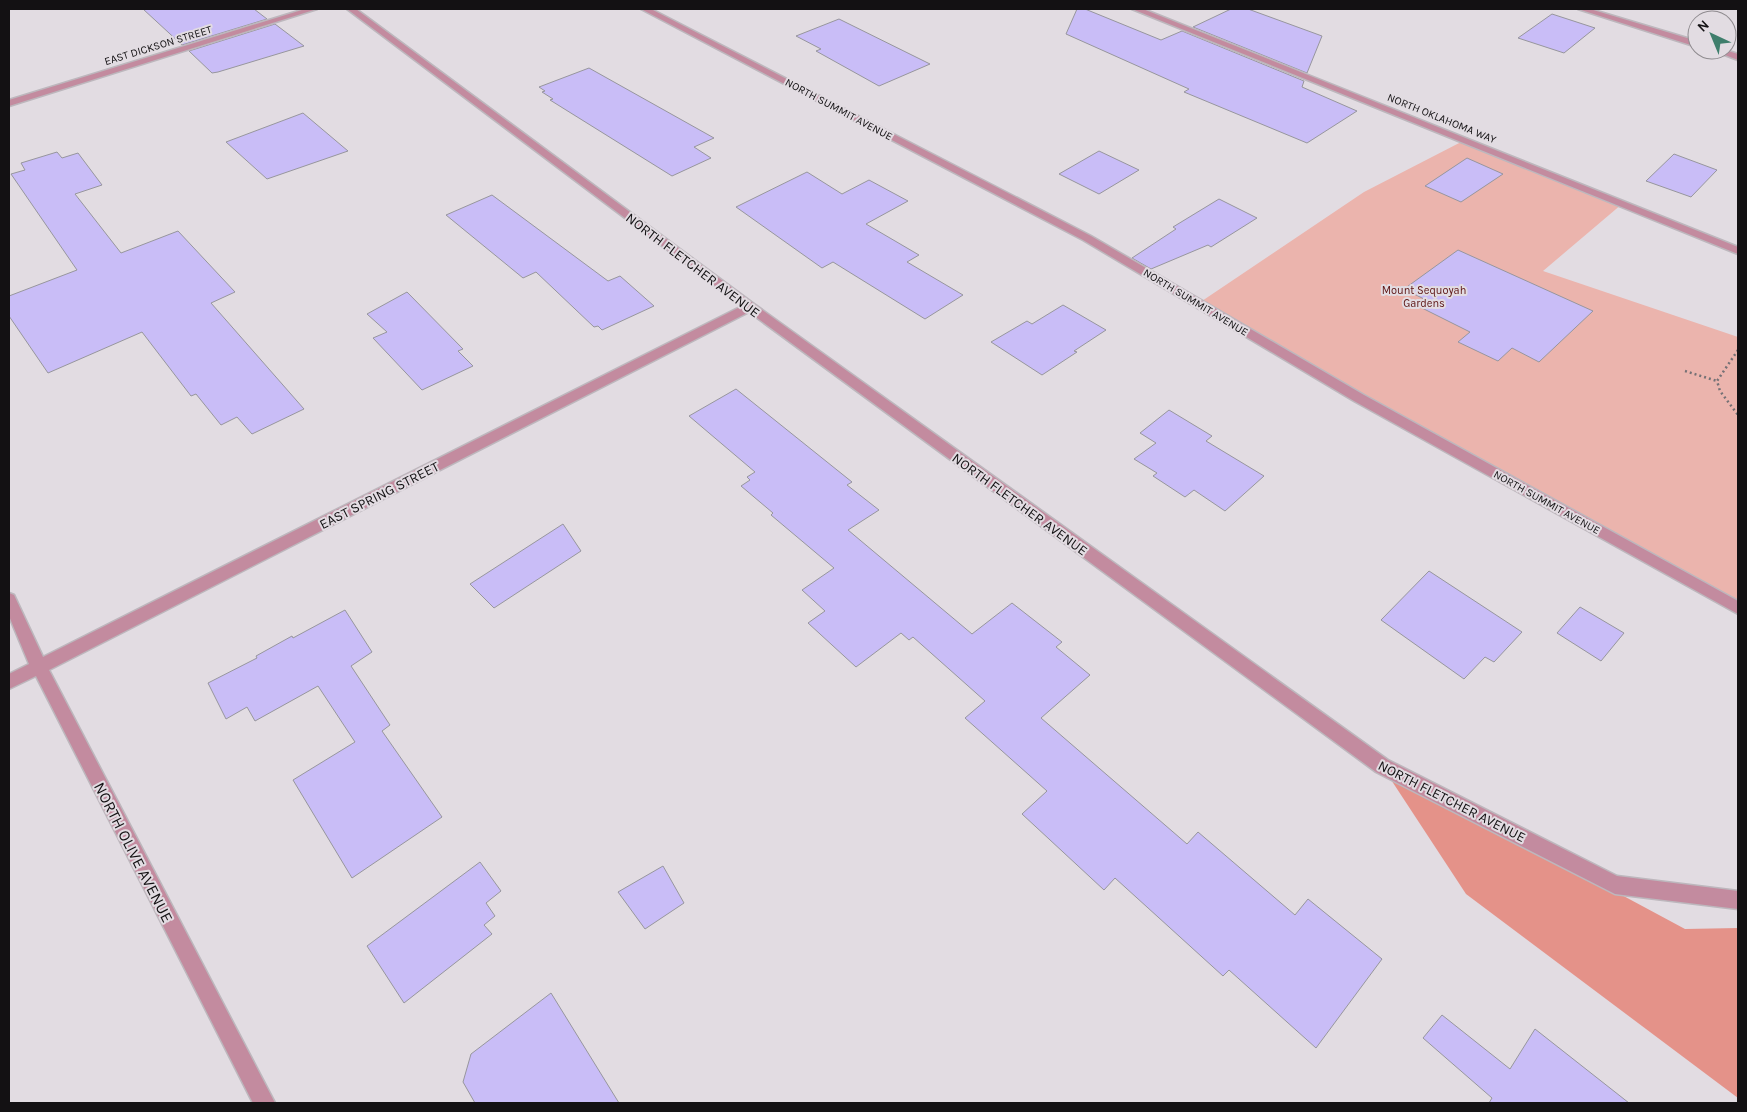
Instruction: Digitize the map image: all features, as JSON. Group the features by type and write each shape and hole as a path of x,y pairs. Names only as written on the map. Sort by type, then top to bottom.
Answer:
{"street":[{"name":"EAST DICKSON STREET","path":"9,103 313,9"},
{"name":"NORTH FLETCHER AVENUE","path":"351,9 750,307 1382,766 1615,885 1738,900"},
{"name":"NORTH SUMMIT AVENUE","path":"646,9 1087,238 1359,398 1738,608"},
{"name":"NORTH OKLAHOMA WAY","path":"1136,9 1738,251"},
{"path":"1582,9 1687,41"},
{"name":"EAST SPRING STREET","path":"9,682 750,307"},
{"name":"NORTH OLIVE AVENUE","path":"9,599 38,667 264,1103"}],"path":[{"path":"1717,381 1738,350"},
{"path":"1685,371 1717,381"},
{"path":"1717,381 1720,391 1738,415"}],"green space":[{"name":"Mount Sequoyah Gardens","path":"1465,140 1622,204 1543,271 1738,337 1738,608 1359,398 1199,303 1364,192"}],"shaded area":[{"path":"1382,766 1685,929 1738,928 1738,1098 1466,894"}],"building":[{"path":"143,9 254,9 267,19 182,45"},
{"path":"1077,9 1085,9 1161,40 1182,31 1304,81 1302,87 1357,111 1307,143 1184,92 1189,89 1066,34"},
{"path":"1231,9 1248,9 1322,36 1307,73 1193,27"},
{"path":"1552,14 1595,28 1564,53 1518,38"},
{"path":"839,19 930,64 879,86 816,51 821,49 796,36"},
{"path":"275,24 304,46 212,73 189,51"},
{"path":"589,68 714,138 694,147 711,158 672,176 550,100 553,99 542,92 545,91 539,87"},
{"path":"303,113 348,151 267,179 226,142"},
{"path":"1099,151 1139,170 1099,194 1059,174"},
{"path":"57,152 62,158 78,153 102,185 75,194 121,253 178,231 235,292 211,303 304,409 252,434 237,417 221,425 196,394 191,396 142,332 48,373 9,316 9,296 77,270 11,174 25,170 21,163"},
{"path":"1674,154 1717,170 1691,197 1646,181"},
{"path":"1467,158 1503,174 1461,202 1425,186"},
{"path":"807,172 842,194 869,180 908,201 866,224 919,255 907,262 963,295 925,319 833,262 822,268 736,207"},
{"path":"492,195 608,281 620,276 654,306 602,330 598,326 594,327 536,272 523,278 446,215"},
{"path":"1219,199 1257,218 1211,247 1208,245 1151,269 1132,258 1176,229 1173,227"},
{"path":"1458,250 1593,311 1539,362 1512,348 1498,361 1458,342 1470,332 1420,307 1428,301 1404,289"},
{"path":"407,292 463,349 458,351 473,366 422,390 373,338 387,332 367,314"},
{"path":"1063,305 1106,330 1042,375 991,342 1027,321 1032,324"},
{"path":"736,389 852,482 847,485 879,510 848,530 972,634 1012,603 1062,642 1056,647 1090,675 1041,718 1187,844 1198,832 1295,915 1308,899 1382,959 1316,1048 1229,970 1223,976 1115,878 1104,890 1022,814 1047,791 965,718 985,701 913,637 909,640 901,633 856,667 808,623 825,611 802,590 834,568 771,515 773,513 741,486 750,480 747,477 755,472 689,416"},
{"path":"1169,410 1212,436 1206,441 1264,476 1225,511 1194,490 1185,497 1153,476 1157,473 1134,459 1156,443 1140,433"},
{"path":"563,524 581,551 494,608 470,584"},
{"path":"1429,571 1522,632 1494,662 1485,657 1464,679 1381,620"},
{"path":"1580,607 1624,633 1601,661 1557,633"},
{"path":"345,610 372,652 351,666 390,725 382,731 442,817 352,878 293,780 355,742 318,686 255,721 247,707 226,719 208,683 257,658 256,656 292,636 293,638"},
{"path":"480,862 501,891 486,903 495,916 484,925 492,934 404,1003 367,946"},
{"path":"663,866 684,903 645,929 618,892"},
{"path":"551,993 619,1103 475,1103 463,1082 471,1054"},
{"path":"1442,1015 1510,1069 1535,1029 1629,1103 1489,1103 1492,1098 1423,1038"}]}
